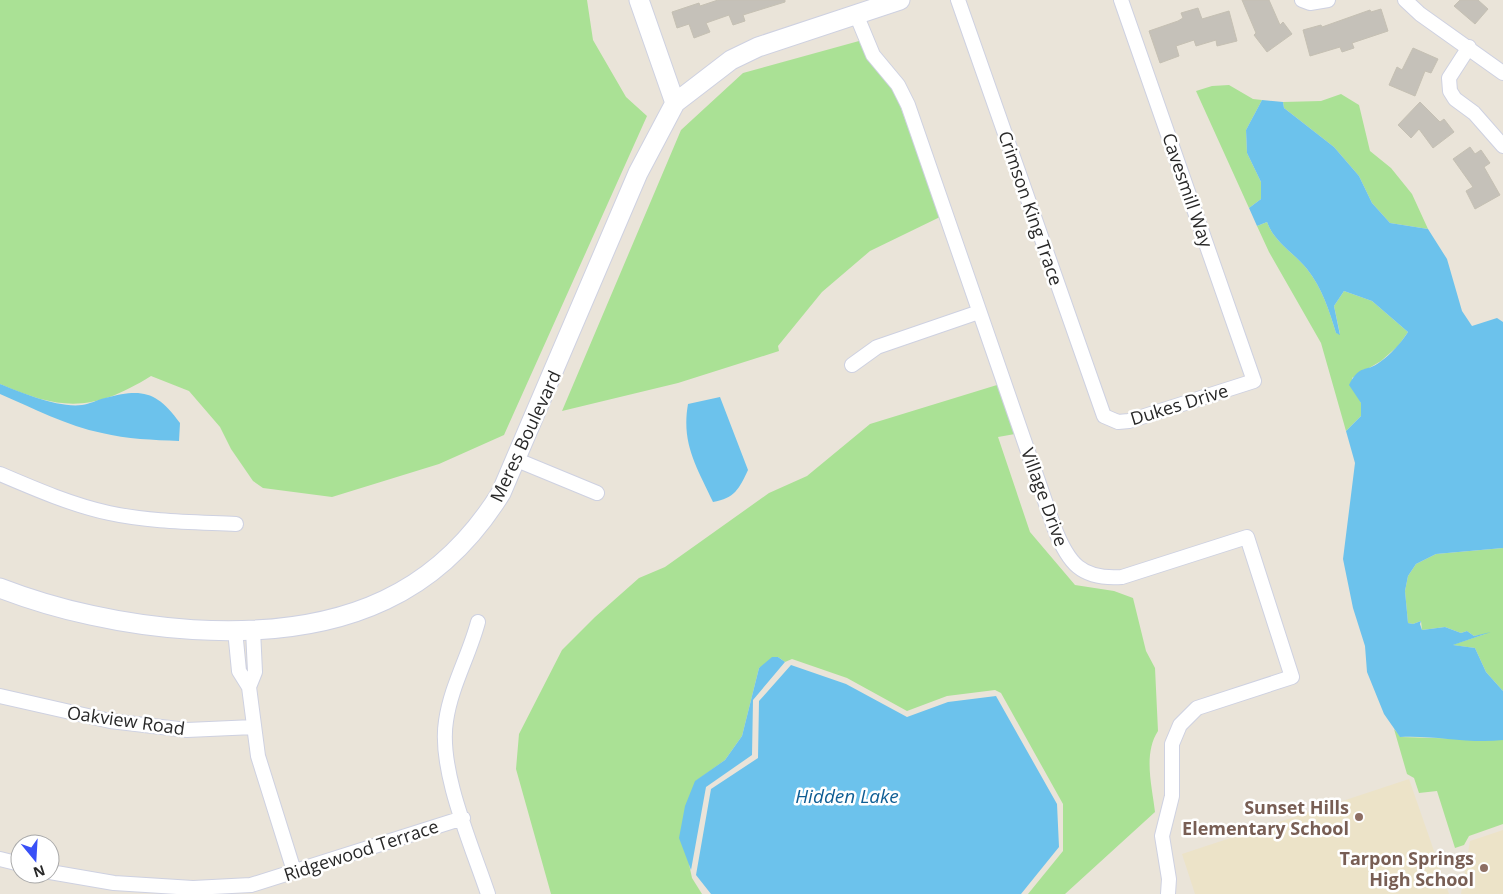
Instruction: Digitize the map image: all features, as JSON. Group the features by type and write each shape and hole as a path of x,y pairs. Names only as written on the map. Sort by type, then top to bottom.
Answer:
{"street":[{"path":"639,0 674,103"},
{"name":"Meres Boulevard","path":"0,588 60,608 116,620 186,629 244,630 304,625 341,617 386,600 420,579 451,556 481,523 502,493 638,172 674,103 741,55 758,47 900,0"},
{"name":"Crimson King Trace","path":"958,0 1104,416"},
{"name":"Cavesmill Way","path":"1121,0 1254,381"},
{"path":"1302,0 1310,3 1328,0"},
{"path":"1406,0 1420,14 1503,73"},
{"name":"Village Drive","path":"856,14 874,55 898,85 908,105 1057,535 1066,553 1078,568 1095,576 1122,577 1247,537 1292,677 1197,708 1180,725 1172,744 1172,796 1162,836 1169,878 1168,894"},
{"path":"1468,47 1449,78 1450,91 1455,99 1479,118 1503,146"},
{"path":"852,366 877,347 979,312"},
{"name":"Dukes Drive","path":"1104,416 1113,421 1123,422 1254,381"},
{"path":"517,460 597,493"},
{"path":"0,474 80,505 110,513 151,520 236,524"},
{"path":"478,622 470,650 450,699 445,728 447,760 463,818 488,894"},
{"path":"244,630 239,671 249,687 260,766 294,871"},
{"name":"Oakview Road","path":"0,696 110,721 195,730 254,727"},
{"name":"Ridgewood Terrace","path":"60,874 114,883 193,888 251,885 463,818"}],"shaded area":[{"name":"Sunset Hills Elementary School","path":"1409,779 1449,894 1195,894 1182,854"},
{"name":"Tarpon Springs High School","path":"1503,830 1503,894 1461,894 1470,841"}],"green space":[{"path":"0,0 587,0 593,40 626,97 647,116 504,435 439,464 332,497 263,488 253,481 231,449 220,427 189,391 151,376 112,396 77,404 42,399 0,384"},
{"path":"859,41 897,97 940,217 870,251 822,292 778,346 779,351 678,383 562,411 681,130 743,73"},
{"path":"1229,85 1253,99 1262,100 1246,130 1247,153 1261,182 1261,199 1249,208 1196,91 1212,86"},
{"path":"1341,94 1359,105 1370,151 1391,168 1412,194 1428,229 1390,223 1372,203 1359,176 1334,147 1284,108 1283,102 1321,101"},
{"path":"1267,222 1274,236 1302,263 1317,284 1336,333 1340,334 1334,306 1344,291 1372,301 1408,332 1398,346 1381,361 1352,378 1361,403 1361,416 1346,431 1321,343 1269,252 1257,226"},
{"path":"997,385 1015,434 998,437 1030,532 1075,585 1114,591 1133,598 1146,651 1155,668 1158,731 1153,740 1150,770 1155,812 1065,894 1028,894 1063,851 1063,804 1001,693 995,690 947,696 907,711 847,678 792,659 785,662 778,657 759,668 742,736 725,760 696,781 689,864 692,878 702,894 551,894 516,769 519,734 562,650 595,617 639,578 665,567 769,493 807,476 870,424"},
{"path":"1503,548 1503,691 1486,672 1475,648 1452,645 1485,634 1474,636 1467,631 1461,633 1445,627 1422,630 1421,621 1413,624 1408,623 1405,591 1408,576 1416,564 1436,554"},
{"path":"1394,729 1401,737 1503,740 1503,824 1469,836 1464,845 1455,848 1437,791 1419,793 1414,778 1407,774"}],"water":[{"path":"1262,100 1283,102 1284,108 1334,147 1359,176 1372,203 1390,223 1428,229 1447,259 1462,311 1472,326 1497,318 1503,322 1503,548 1436,554 1416,564 1408,576 1405,591 1408,623 1413,624 1421,621 1422,630 1445,627 1461,633 1467,631 1474,636 1491,632 1453,645 1475,648 1486,672 1503,691 1503,740 1477,741 1400,737 1384,714 1367,672 1365,646 1353,608 1343,559 1355,463 1346,431 1361,416 1361,403 1349,385 1360,371 1375,365 1388,356 1408,332 1372,301 1344,291 1334,306 1340,335 1336,333 1321,292 1307,269 1274,236 1267,222 1257,226 1249,208 1261,199 1261,182 1247,153 1246,130"},
{"path":"0,384 40,399 72,405 85,404 129,393 148,395 164,404 180,423 179,441 121,437 76,426 0,394"},
{"path":"720,397 748,470 735,492 726,498 713,502 692,455 686,418 688,404"},
{"path":"772,657 778,657 785,662 753,700 752,755 706,787 691,870 679,838 685,806 695,781 725,760 742,736 759,668"},
{"name":"Hidden Lake","path":"791,665 846,684 907,717 948,702 996,696 1057,804 1059,847 1021,894 711,894 696,875 711,789 758,758 759,701"}],"building":[{"path":"718,0 785,0 785,2 743,15 745,21 733,25 729,15 706,23 710,32 694,38 689,24 677,28 672,12 699,3 700,6"},
{"path":"1242,0 1269,0 1280,25 1283,22 1292,34 1267,52 1254,35 1256,33"},
{"path":"1460,0 1478,0 1488,9 1475,24 1454,6"},
{"path":"1198,8 1202,19 1229,11 1237,41 1217,46 1216,40 1196,46 1194,40 1176,46 1179,56 1160,63 1149,31 1178,21 1183,18 1181,13"},
{"path":"1381,9 1388,31 1352,43 1354,48 1342,52 1340,47 1310,56 1303,30 1321,25 1322,27 1370,10 1371,12"},
{"path":"1413,48 1438,59 1431,73 1425,71 1415,96 1389,85 1397,67 1402,70"},
{"path":"1420,102 1440,122 1444,119 1454,132 1433,148 1419,129 1411,138 1398,125"},
{"path":"1470,147 1475,154 1481,150 1490,163 1484,167 1500,195 1475,209 1466,191 1473,187 1453,159"}],"place":[{"name":"Sunset Hills Elementary School","path":"1359,817"},
{"name":"Tarpon Springs High School","path":"1484,868"}]}
